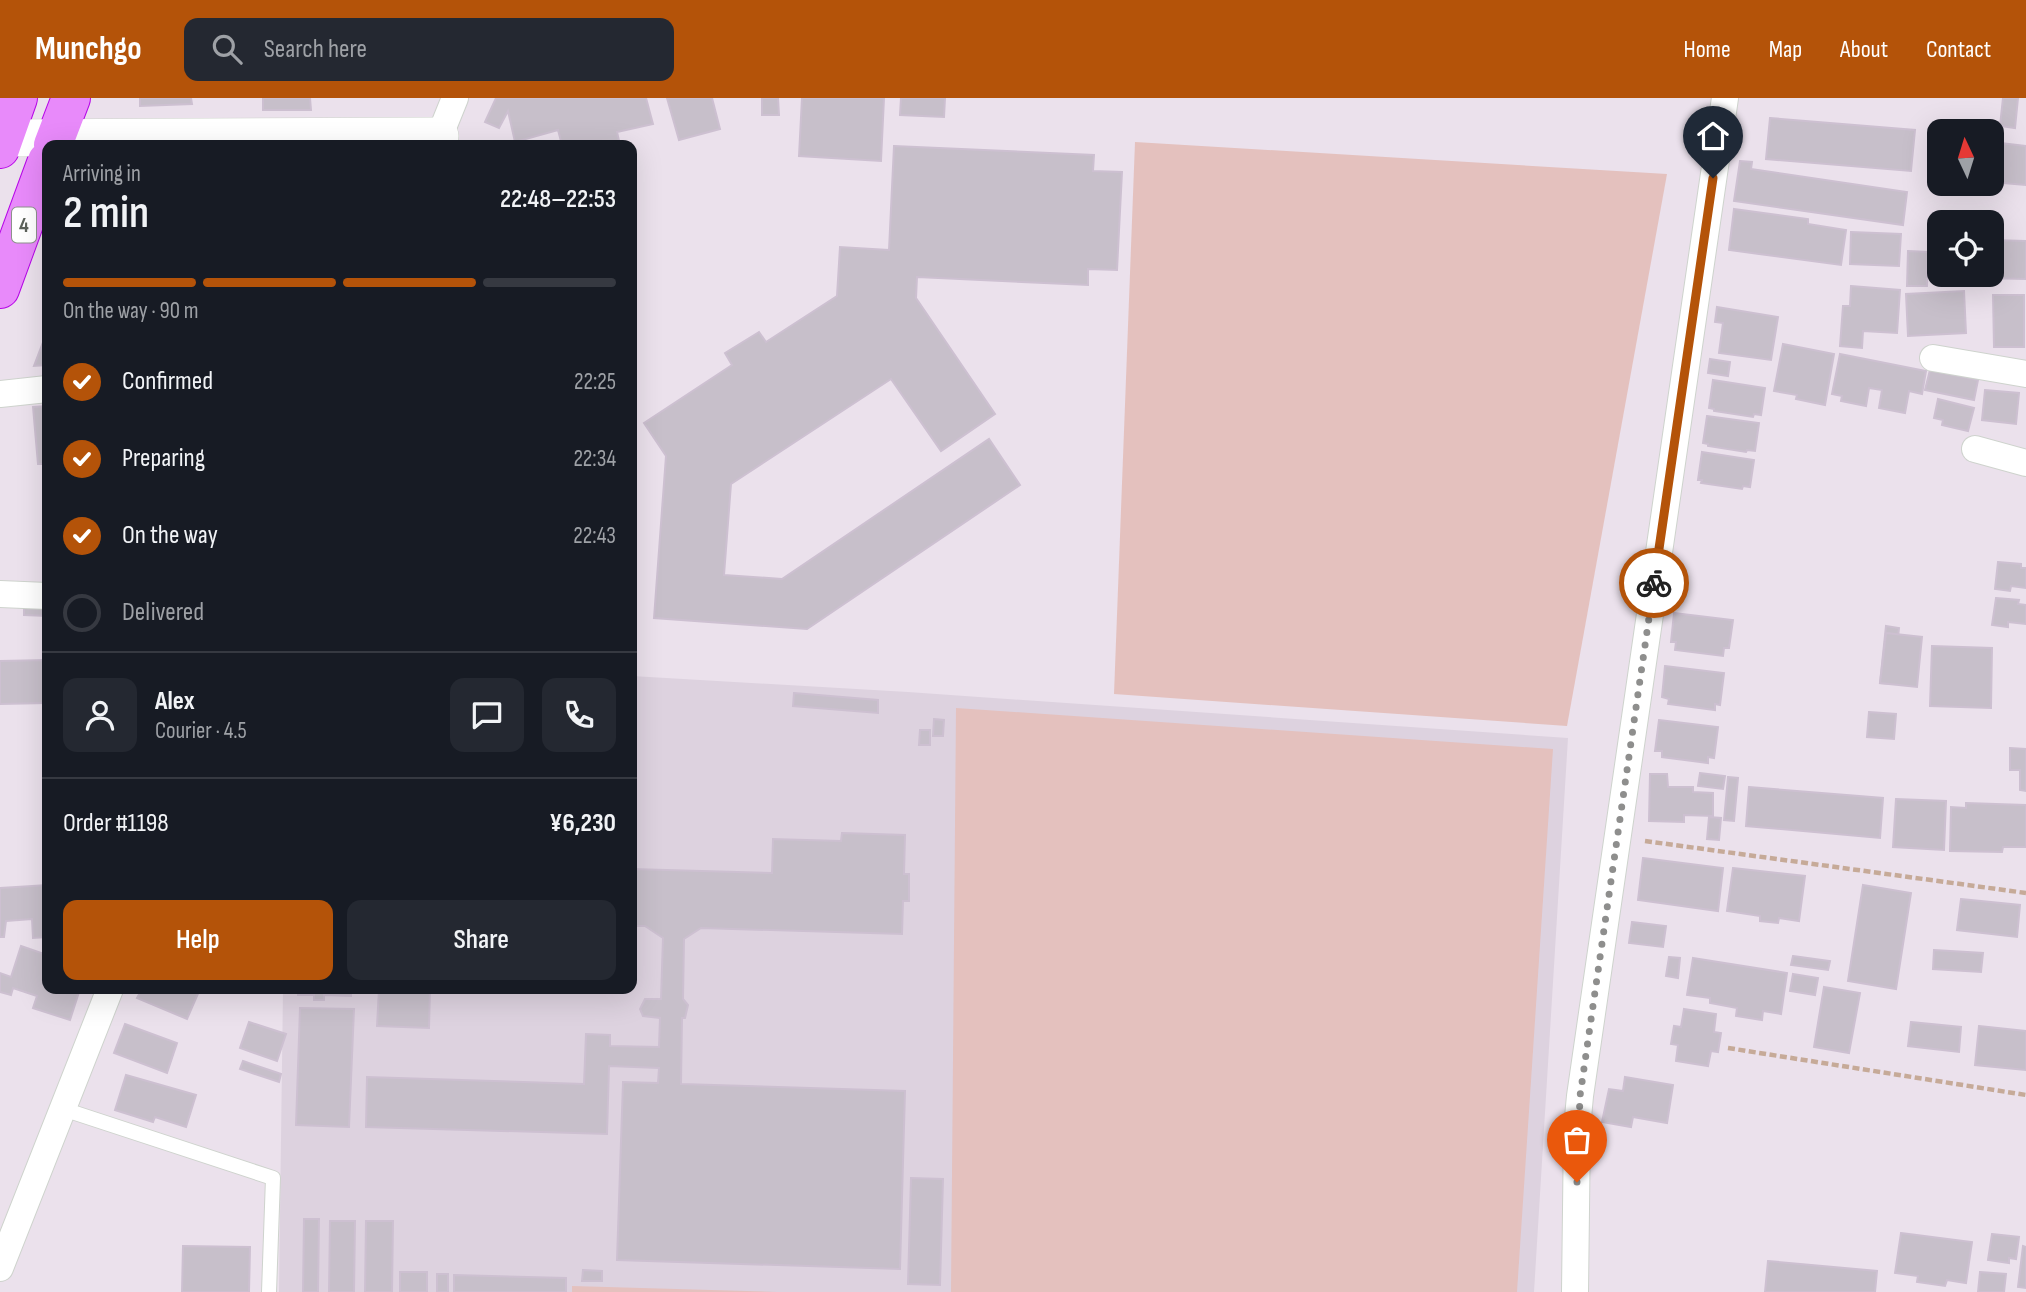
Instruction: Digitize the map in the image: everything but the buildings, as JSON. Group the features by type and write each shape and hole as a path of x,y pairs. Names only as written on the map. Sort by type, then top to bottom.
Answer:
{"highway":[{"path":"1,142 18,98"},
{"name":"4","path":"55,140 71,98"},
{"name":"4","path":"0,289 42,175"}],"street":[{"path":"438,140 455,98"},
{"path":"1575,1292 1577,1128 1580,1096 1725,98"},
{"path":"1,142 42,147"},
{"path":"1933,358 2026,374"},
{"path":"0,394 42,389"},
{"path":"1975,449 2026,463"},
{"path":"0,594 42,596"},
{"path":"0,1268 108,994"}],"lane":[{"path":"63,1109 273,1178 269,1292"}],"path":[{"path":"1617,837 2026,893"},
{"path":"1728,1048 2026,1094"}],"shaded area":[{"path":"1135,142 1667,174 1567,726 1114,694"},
{"path":"637,676 908,692 1568,738 1534,1292 279,1292 283,994 637,994"},
{"path":"956,708 1553,749 1517,1292 951,1292"},
{"path":"572,1286 777,1292 572,1292"}],"way so far":[{"path":"1577,1182 1580,1096 1654,583"}],"route":[{"path":"1654,583 1713,178"}]}
